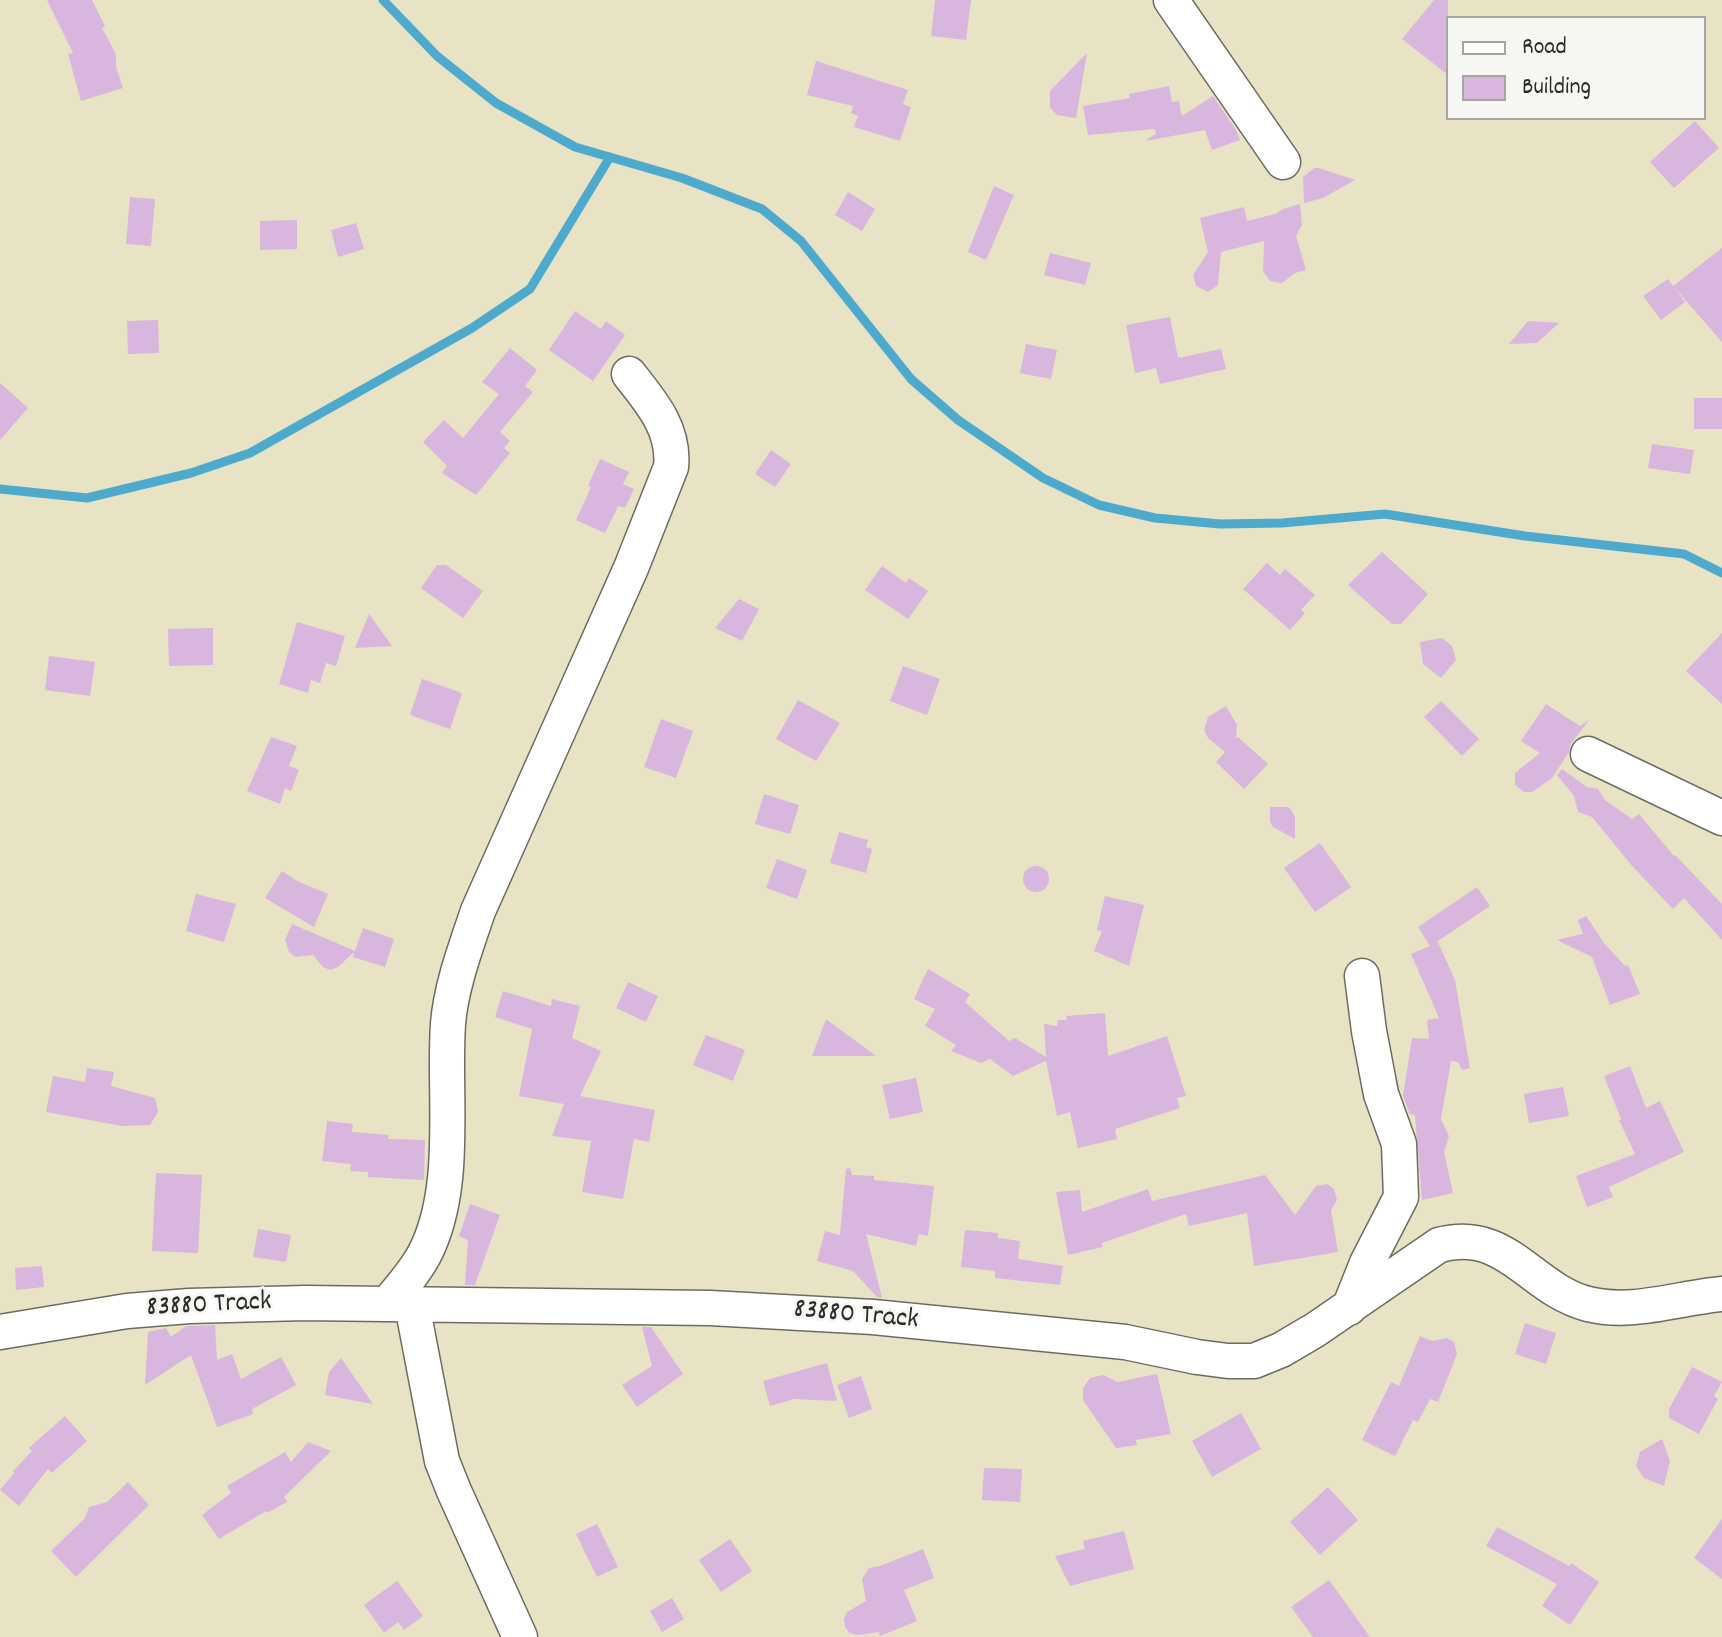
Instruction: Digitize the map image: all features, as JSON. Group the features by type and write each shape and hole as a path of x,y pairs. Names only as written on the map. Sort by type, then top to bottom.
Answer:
{"street":[{"path":"1171,0 1283,162"},
{"path":"520,1637 442,1461 400,1304 407,1282 425,1252 439,1213 445,1171 448,1021 460,966 478,911 607,624 671,467 673,450 663,422 629,374"},
{"path":"1588,754 1722,818"},
{"path":"1349,1308 1367,1263 1401,1197 1399,1144 1381,1094 1362,976"},
{"name":"83880 Track","path":"0,1332 101,1315 189,1306 400,1304 710,1308 815,1312 1125,1342 1228,1361 1254,1361 1281,1350 1349,1308 1439,1245 1458,1240 1475,1241 1491,1247 1572,1300 1592,1305 1640,1307 1722,1294"}],"building":[{"path":"47,0 92,0 116,54 116,67 123,88 81,101 68,54 73,53"},
{"path":"935,0 971,0 966,40 931,36"},
{"path":"1434,0 1448,0 1446,73 1402,39"},
{"path":"1087,53 1076,118 1057,115 1050,107 1050,91"},
{"path":"816,61 908,90 903,104 911,107 900,141 854,127 858,116 851,113 853,106 807,95"},
{"path":"1169,86 1172,102 1179,101 1182,116 1213,96 1240,140 1212,150 1205,130 1145,141 1156,134 1155,129 1088,135 1083,106 1130,98 1129,94"},
{"path":"1695,121 1719,148 1674,188 1650,162"},
{"path":"1314,168 1355,180 1323,198 1304,203 1303,177"},
{"path":"994,186 1014,195 986,260 968,252"},
{"path":"848,192 875,209 862,231 835,215"},
{"path":"130,197 155,199 151,246 126,244"},
{"path":"1300,204 1302,225 1296,236 1306,270 1295,273 1282,283 1270,281 1263,271 1264,241 1221,252 1218,285 1208,292 1196,286 1193,275 1208,252 1200,218 1244,207 1247,221"},
{"path":"297,220 297,249 260,250 260,221"},
{"path":"356,223 364,249 338,257 331,230"},
{"path":"1722,248 1722,342 1673,286"},
{"path":"1050,253 1091,263 1085,285 1044,275"},
{"path":"1668,279 1685,302 1661,320 1643,296"},
{"path":"575,311 601,329 606,321 625,335 593,381 549,350"},
{"path":"1170,317 1178,358 1221,349 1226,369 1160,384 1156,368 1135,373 1126,325"},
{"path":"158,320 159,353 128,354 127,321"},
{"path":"1528,321 1559,323 1537,343 1509,344"},
{"path":"1026,344 1057,350 1051,379 1020,373"},
{"path":"510,348 537,370 525,386 533,392 500,432 510,441 504,448 510,453 476,495 442,473 447,466 423,442 444,420 463,438 499,394 482,382"},
{"path":"0,383 28,408 0,440"},
{"path":"1694,398 1722,398 1722,429 1694,429"},
{"path":"1652,444 1694,450 1690,474 1648,468"},
{"path":"771,450 791,464 775,487 755,474"},
{"path":"600,459 629,472 623,484 634,489 625,508 618,506 605,533 576,520"},
{"path":"1382,552 1428,594 1401,624 1392,624 1348,585"},
{"path":"1267,563 1280,575 1285,569 1315,595 1301,610 1305,613 1290,630 1243,589"},
{"path":"437,565 446,565 483,591 463,618 421,588"},
{"path":"882,566 906,583 909,578 928,591 908,619 865,590"},
{"path":"739,599 759,609 742,641 715,628"},
{"path":"369,614 392,646 355,648"},
{"path":"297,622 345,636 336,666 326,663 320,683 311,680 308,693 279,684"},
{"path":"213,628 213,665 169,666 168,629"},
{"path":"1722,633 1722,704 1686,671"},
{"path":"1442,638 1452,646 1456,660 1441,678 1423,664 1420,642"},
{"path":"49,656 95,662 90,696 45,690"},
{"path":"903,666 940,679 927,715 890,701"},
{"path":"422,679 462,693 450,729 410,715"},
{"path":"798,700 840,723 816,761 776,739"},
{"path":"1441,701 1479,739 1462,756 1424,717"},
{"path":"1546,704 1580,726 1589,720 1570,745 1569,752 1552,778 1532,792 1524,792 1515,785 1515,773 1540,753 1521,741"},
{"path":"1226,706 1237,725 1236,739 1238,737 1268,764 1244,789 1216,762 1225,752 1208,738 1204,730 1208,717"},
{"path":"661,719 693,731 676,778 644,767"},
{"path":"271,737 297,746 289,766 299,770 291,791 285,788 280,804 247,791"},
{"path":"1562,769 1587,787 1598,789 1605,800 1632,819 1639,814 1674,856 1722,904 1722,940 1684,898 1673,909 1592,817 1578,812 1574,796 1557,775"},
{"path":"764,794 799,805 790,834 755,824"},
{"path":"1270,807 1288,807 1292,811 1295,839 1273,827"},
{"path":"839,832 868,840 866,847 872,849 866,873 830,863"},
{"path":"1320,843 1351,887 1315,912 1284,868"},
{"path":"777,859 807,870 797,899 766,888"},
{"path":"1036,866 1045,870 1049,879 1045,888 1036,892 1027,888 1023,879 1027,870"},
{"path":"282,871 328,894 314,927 265,898"},
{"path":"1477,887 1490,906 1435,943 1438,942 1455,980 1470,1068 1462,1070 1458,1062 1451,1061 1441,1119 1449,1136 1444,1152 1453,1193 1422,1200 1415,1115 1410,1114 1403,1096 1412,1038 1429,1039 1427,1020 1439,1018 1411,954 1430,946 1418,927"},
{"path":"196,894 236,904 224,942 186,931"},
{"path":"1105,896 1144,905 1129,966 1094,951 1102,931 1097,930"},
{"path":"1586,916 1604,943 1625,966 1628,965 1640,994 1610,1005 1592,957 1557,940 1583,934 1578,920"},
{"path":"292,924 355,951 363,928 394,939 385,967 353,957 354,952 330,970 313,955 296,957 289,952 285,940"},
{"path":"928,969 970,994 965,1002 1009,1041 1015,1038 1046,1057 1044,1024 1057,1026 1058,1020 1067,1020 1066,1016 1105,1013 1108,1056 1167,1036 1186,1096 1177,1098 1180,1108 1115,1129 1117,1139 1078,1148 1070,1112 1057,1116 1046,1061 1013,1076 990,1059 981,1063 951,1051 956,1045 925,1026 935,1009 914,999"},
{"path":"628,982 658,996 646,1022 616,1008"},
{"path":"503,991 551,1006 552,999 580,1006 572,1038 601,1051 580,1096 655,1110 649,1142 634,1139 623,1199 582,1192 591,1141 552,1136 564,1104 519,1096 532,1029 495,1017"},
{"path":"826,1019 876,1056 812,1056"},
{"path":"706,1035 745,1050 733,1081 693,1065"},
{"path":"1630,1066 1646,1108 1660,1101 1684,1152 1609,1187 1613,1197 1587,1207 1576,1176 1635,1154 1604,1076"},
{"path":"87,1068 114,1072 111,1086 155,1098 158,1112 150,1125 122,1126 46,1112 53,1076 85,1082"},
{"path":"916,1078 923,1112 890,1119 882,1085"},
{"path":"1563,1087 1569,1116 1529,1123 1524,1094"},
{"path":"327,1121 353,1124 352,1132 389,1135 388,1139 425,1140 424,1180 368,1177 368,1172 350,1171 351,1164 322,1161"},
{"path":"850,1168 852,1175 874,1176 874,1180 934,1186 928,1236 919,1234 916,1246 866,1234 882,1298 877,1297 853,1271 817,1261 825,1231 840,1235 846,1169"},
{"path":"156,1173 202,1175 198,1253 152,1251"},
{"path":"1265,1175 1295,1215 1316,1186 1327,1184 1334,1189 1337,1200 1331,1210 1338,1252 1254,1266 1247,1213 1189,1226 1186,1214 1102,1243 1103,1247 1068,1255 1056,1192 1080,1190 1082,1212 1148,1189 1152,1201"},
{"path":"470,1204 500,1215 475,1285 465,1285 468,1240 459,1236"},
{"path":"258,1229 291,1235 286,1262 253,1257"},
{"path":"965,1230 998,1233 998,1238 1020,1241 1018,1259 1063,1266 1060,1285 995,1278 995,1271 961,1267"},
{"path":"42,1266 44,1287 16,1290 15,1268"},
{"path":"1525,1323 1556,1333 1546,1364 1515,1354"},
{"path":"215,1325 217,1360 232,1354 241,1379 281,1357 296,1385 252,1409 253,1414 217,1427 191,1355 145,1385 148,1332 166,1328 171,1337 186,1326"},
{"path":"642,1327 651,1327 683,1374 637,1407 622,1385 652,1366"},
{"path":"1420,1336 1432,1341 1447,1338 1454,1342 1457,1354 1438,1402 1430,1399 1418,1422 1413,1420 1395,1456 1362,1440 1391,1382 1399,1386"},
{"path":"341,1358 373,1404 325,1395 329,1372"},
{"path":"827,1363 837,1401 794,1399 770,1406 763,1381"},
{"path":"1692,1367 1722,1382 1714,1396 1718,1399 1699,1434 1669,1418 1669,1409"},
{"path":"1157,1374 1171,1434 1136,1440 1137,1445 1116,1448 1083,1400 1083,1388 1090,1378 1103,1375 1118,1382"},
{"path":"861,1376 872,1409 849,1418 837,1385"},
{"path":"1241,1413 1261,1449 1212,1477 1192,1441"},
{"path":"65,1416 87,1441 52,1473 48,1469 19,1506 0,1490 32,1451 29,1448"},
{"path":"1662,1439 1670,1461 1664,1486 1644,1478 1636,1466 1640,1452"},
{"path":"308,1442 331,1451 284,1497 287,1502 219,1539 202,1515 231,1493 227,1486 285,1452 291,1462"},
{"path":"984,1468 1022,1469 1020,1502 982,1500"},
{"path":"128,1482 149,1505 76,1577 51,1551 85,1518 89,1507 107,1502"},
{"path":"1328,1487 1358,1520 1320,1555 1290,1522"},
{"path":"1722,1519 1722,1579 1694,1558"},
{"path":"597,1524 618,1567 597,1577 576,1534"},
{"path":"1497,1527 1569,1566 1571,1563 1599,1582 1570,1625 1542,1606 1557,1584 1486,1546"},
{"path":"1124,1531 1134,1569 1070,1586 1055,1556 1085,1549 1083,1541"},
{"path":"730,1539 752,1571 721,1592 699,1560"},
{"path":"923,1549 934,1578 904,1590 917,1621 880,1636 879,1632 850,1633 844,1619 847,1612 866,1601 862,1579 869,1568"},
{"path":"1329,1580 1370,1637 1313,1637 1291,1607"},
{"path":"397,1581 423,1616 404,1630 398,1622 384,1633 364,1605"},
{"path":"672,1598 684,1619 662,1632 650,1611"}],"waterway":[{"path":"383,0 437,56 496,103 575,147 682,178 762,209 801,241 911,379 958,420 1043,478 1099,505 1155,518 1220,524 1282,523 1385,514 1525,536 1684,554 1722,573"},
{"path":"0,489 87,498 191,473 250,453 472,328 530,289 610,157"}]}
